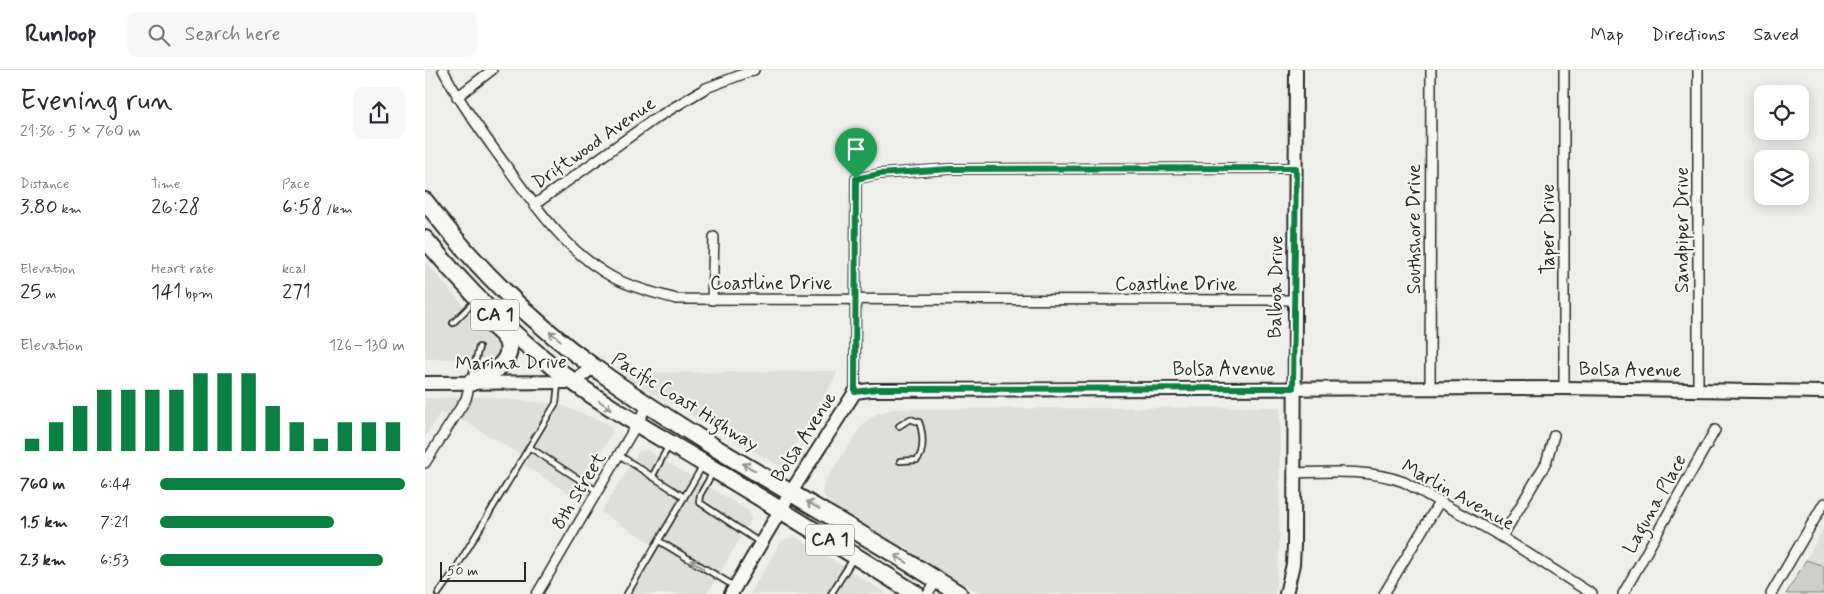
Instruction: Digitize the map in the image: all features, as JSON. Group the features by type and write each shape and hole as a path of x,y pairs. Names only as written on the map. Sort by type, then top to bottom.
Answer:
{"highway":[{"name":"Pacific Coast Highway","path":"425,201 445,228 496,284 593,367 648,405 791,492 933,587 959,594"},
{"name":"CA 1","path":"425,239 475,301 528,346 566,383 709,467 916,594"},
{"path":"470,383 494,371 502,364 508,351 507,341 504,336 475,301"}],"main road":[{"name":"Balboa Drive","path":"1286,594 1293,554 1296,70"},
{"name":"Marina Drive","path":"425,383 566,383 593,367"},
{"name":"Bolsa Avenue","path":"733,590 791,492 855,392 877,389 1564,388 1824,392"}],"street":[{"name":"Coastline Drive","path":"443,70 457,97 534,205 573,250 614,278 676,299 1295,300"},
{"path":"457,97 492,70"},
{"name":"Driftwood Avenue","path":"534,205 653,120 707,88 754,70"},
{"name":"Southshore Drive","path":"1429,388 1431,70"},
{"name":"Taper Drive","path":"1564,70 1564,388"},
{"name":"Sandpiper Drive","path":"1698,70 1698,390"},
{"path":"855,392 856,179 879,174 950,169 1296,168"},
{"path":"712,300 714,237"},
{"path":"425,463 466,399 470,383"},
{"name":"8th Street","path":"537,594 648,405"},
{"name":"Laguna Place","path":"1623,594 1715,430"},
{"path":"1503,537 1546,462 1554,435"},
{"name":"Marlin Avenue","path":"1293,473 1370,473 1387,476 1412,486 1503,537 1592,594"},
{"path":"1384,594 1440,501"},
{"path":"1771,594 1824,503"}],"lane":[{"path":"453,323 475,301"},
{"path":"470,383 479,347"},
{"path":"438,594 453,574 556,403 566,383"},
{"path":"899,426 910,419 919,422 921,426 922,452 917,460 900,461"},
{"path":"652,477 670,444"},
{"path":"529,448 598,492"},
{"path":"619,456 684,497"},
{"path":"627,594 684,497 709,467"},
{"path":"709,467 699,502 761,543"},
{"path":"659,542 733,590"},
{"path":"831,594 855,556"}],"shaded area":[{"path":"425,261 473,317 496,340 499,345 499,351 495,356 482,359 425,359"},
{"path":"618,369 634,373 837,371 836,376 782,465 776,464 632,381"},
{"path":"486,397 561,405 606,423 612,429 612,433 576,498 524,465 528,459 466,422 440,413 425,437 425,398"},
{"path":"1280,407 1279,556 1275,594 981,594 839,510 826,499 822,492 825,481 864,423 878,413 895,409"},
{"path":"647,450 749,511 751,520 707,594 624,594 654,545 601,512 639,451"},
{"path":"1824,528 1824,594 1786,594 1806,560"},
{"path":"796,537 887,594 750,594 782,540"},
{"path":"1806,560 1824,566 1824,594 1786,594"}],"route":[{"path":"1296,168 1293,388 877,389 855,392 856,179 879,174 950,169 1296,168"}]}
